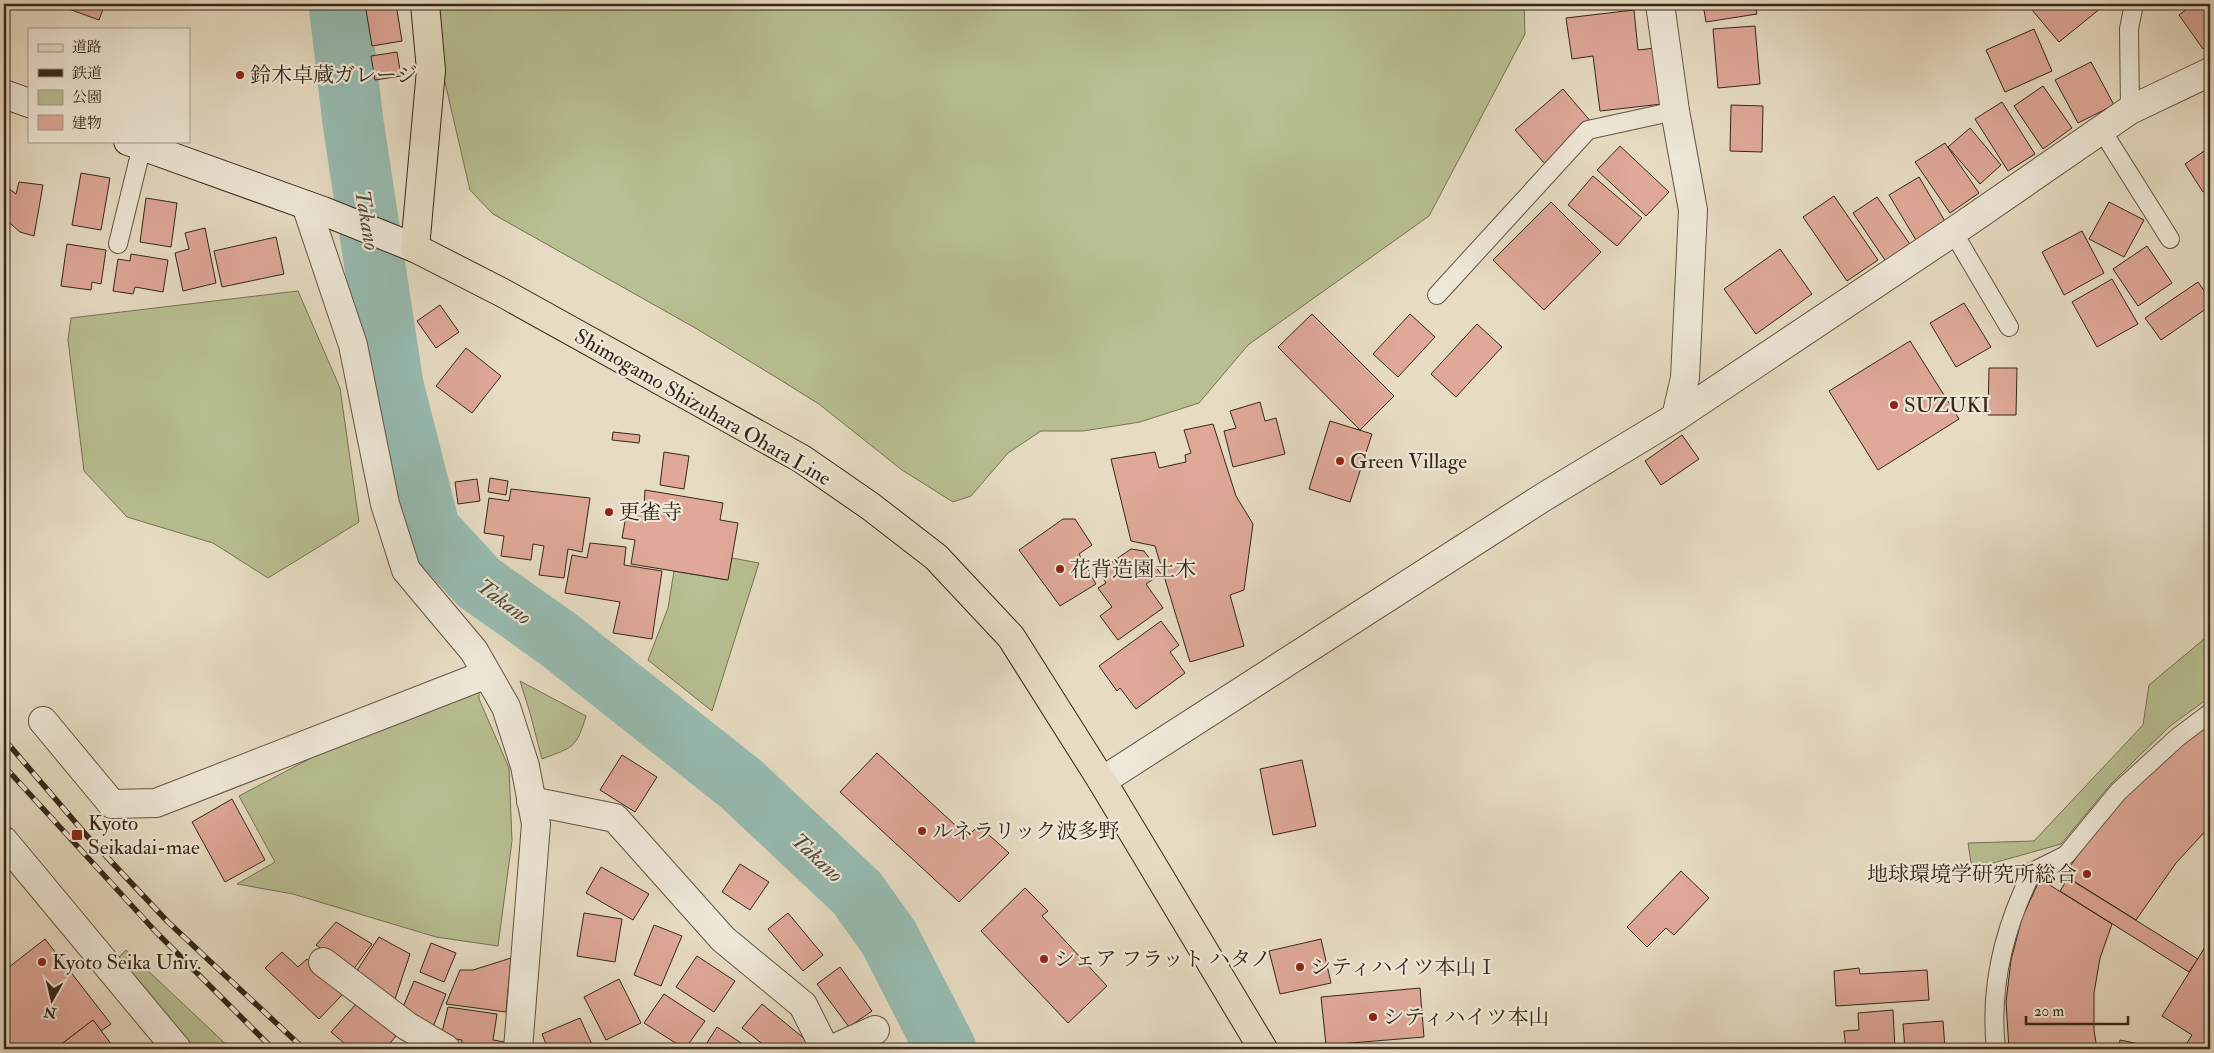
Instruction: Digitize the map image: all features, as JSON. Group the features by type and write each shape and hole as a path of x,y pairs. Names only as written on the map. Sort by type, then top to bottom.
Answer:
{"main road":[{"path":"405,244 431,70 425,4"},
{"name":"Shimogamo Shizuhara Ohara Line","path":"405,244 503,293 802,459 870,506 936,557 1011,637 1102,781 1263,1049"}],"street":[{"path":"1660,4 1675,111 1693,210 1685,378 1676,417"},
{"path":"1102,781 1542,498 1676,417 1953,232 2130,110 2210,72"},
{"path":"4,94 28,104"},
{"path":"135,144 314,208 405,244"},
{"path":"314,208 353,345 385,504 406,570 474,651 506,707 525,766 536,824 518,1049"},
{"path":"43,721 112,804 156,803 487,674"},
{"path":"531,801 615,818 723,939 803,1005 825,1049"},
{"path":"4,841 177,1049"},
{"path":"323,962 407,1026 446,1049"},
{"path":"833,1049 875,1030"}],"lane":[{"path":"2130,110 2129,29 2134,4"},
{"path":"1437,295 1588,130 1675,111"},
{"path":"2101,129 2170,239"},
{"path":"118,244 135,144"},
{"path":"1953,232 2009,327"},
{"path":"1996,1049 1994,1006 2001,950 2009,923 2032,872 2066,856 2118,792 2178,737 2210,713"}],"green space":[{"path":"434,4 1524,4 1525,34 1429,216 1248,345 1199,403 1140,422 1083,431 1041,431 1008,453 971,496 953,502 902,470 819,404 697,329 493,214 470,190 433,31"},
{"path":"298,291 340,388 359,522 268,578 213,543 127,517 84,471 68,340 71,318"},
{"path":"732,558 759,563 712,711 648,660 668,608 674,571 727,580"},
{"path":"2210,634 2210,697 2170,726 2138,757 2109,786 2061,844 1972,869 1968,843 2034,841 2143,725 2149,685"},
{"path":"520,681 586,716 576,741 567,749 542,759"},
{"path":"479,691 479,699 509,768 512,841 498,946 436,937 293,894 237,884 275,862 239,796 330,748"},
{"path":"126,950 231,1049 192,1049 117,959"}],"building":[{"path":"55,4 105,4 99,20"},
{"path":"365,4 396,4 402,41 372,46"},
{"path":"1703,4 1755,4 1757,14 1706,22"},
{"path":"2027,4 2106,4 2059,42"},
{"path":"2194,4 2210,4 2210,44 2203,49 2179,15"},
{"path":"1634,10 1638,50 1655,48 1662,104 1600,111 1593,56 1572,59 1566,18"},
{"path":"1755,26 1760,84 1718,88 1713,29"},
{"path":"2034,29 2052,71 2005,92 1986,50"},
{"path":"397,52 401,76 375,80 371,56"},
{"path":"2091,62 2114,105 2078,123 2055,80"},
{"path":"2043,86 2072,128 2043,149 2014,106"},
{"path":"1563,89 1592,123 1545,164 1515,130"},
{"path":"2002,102 2035,154 2008,171 1975,119"},
{"path":"1731,105 1763,106 1762,152 1730,151"},
{"path":"1970,128 2001,165 1980,184 1948,147"},
{"path":"1945,143 1979,193 1950,213 1915,162"},
{"path":"1620,146 1669,192 1646,216 1597,170"},
{"path":"2210,147 2210,188 2203,192 2185,164"},
{"path":"81,173 110,178 101,230 72,225"},
{"path":"1593,176 1642,218 1617,246 1568,205"},
{"path":"1919,177 1946,223 1916,240 1889,195"},
{"path":"19,182 43,185 34,236 20,232 4,218 4,185 16,194"},
{"path":"1834,196 1878,260 1847,281 1803,217"},
{"path":"1877,197 1912,247 1887,263 1853,213"},
{"path":"146,198 177,203 171,247 140,242"},
{"path":"1551,202 1601,252 1544,310 1493,260"},
{"path":"2109,202 2144,220 2124,257 2089,239"},
{"path":"205,228 216,283 183,291 175,253 189,249 185,233"},
{"path":"2082,231 2104,273 2064,295 2042,252"},
{"path":"276,237 284,274 222,287 214,251"},
{"path":"67,244 106,250 101,284 92,282 91,290 61,286"},
{"path":"2147,246 2172,283 2138,306 2113,269"},
{"path":"1780,249 1812,294 1756,334 1724,289"},
{"path":"131,254 168,260 163,292 135,287 133,294 113,291 118,259 130,261"},
{"path":"2112,279 2138,324 2097,347 2072,302"},
{"path":"2198,282 2210,299 2210,306 2161,340 2145,318"},
{"path":"1964,303 1991,347 1956,367 1930,323"},
{"path":"440,305 459,332 436,348 417,321"},
{"path":"1312,314 1394,396 1360,430 1278,347"},
{"path":"1410,314 1435,337 1398,377 1373,354"},
{"path":"1477,324 1502,347 1456,397 1431,374"},
{"name":"SUZUKI","path":"1910,341 1959,419 1878,470 1829,391"},
{"path":"466,348 501,376 472,413 436,386"},
{"path":"1989,368 2017,368 2016,415 1988,415"},
{"path":"1260,402 1265,421 1276,418 1285,454 1233,467 1224,431 1236,428 1230,411"},
{"name":"Green Village","path":"1330,421 1372,434 1350,502 1309,489"},
{"path":"1213,424 1236,496 1253,524 1244,590 1230,595 1244,646 1190,662 1155,546 1131,541 1111,459 1155,452 1159,468 1186,462 1185,455 1191,453 1184,430"},
{"path":"613,432 640,435 639,443 612,440"},
{"path":"1682,435 1699,459 1661,485 1645,461"},
{"path":"664,452 689,456 684,489 660,485"},
{"path":"490,478 508,481 506,495 488,492"},
{"path":"477,479 480,501 458,504 455,482"},
{"path":"511,489 590,498 582,552 568,549 564,578 539,575 544,546 533,544 531,560 501,556 504,536 484,533 489,498 509,501"},
{"path":"645,490 723,503 720,520 738,523 728,580 631,564 635,540 622,538 628,505 644,508"},
{"name":"花背造園土木","path":"1063,519 1075,519 1092,545 1079,554 1096,584 1060,606 1019,550"},
{"path":"590,543 626,547 624,565 662,571 652,639 613,633 620,602 565,593 572,555 587,558"},
{"path":"1131,549 1144,551 1161,574 1146,584 1163,608 1118,640 1100,616 1112,607 1098,588 1106,583 1099,571"},
{"path":"1161,621 1179,645 1170,652 1185,673 1136,709 1120,688 1117,691 1099,666"},
{"path":"2210,722 2210,826 2176,863 2136,920 2064,875 2090,838 2137,784 2172,751"},
{"name":"ルネラリック波多野","path":"877,753 967,836 979,826 1009,853 959,902 840,792"},
{"path":"622,755 657,777 635,812 600,790"},
{"path":"1302,760 1316,826 1273,835 1260,769"},
{"path":"232,799 265,860 225,882 192,822"},
{"path":"740,864 769,882 750,910 722,892"},
{"path":"601,867 649,894 633,920 586,893"},
{"path":"1681,871 1709,898 1674,935 1666,928 1647,947 1627,927"},
{"path":"2068,878 2198,959 2189,972 2060,891"},
{"path":"2040,879 2112,924 2100,958 2094,993 2094,1030 2097,1049 2009,1049 2006,1002 2011,960 2022,918"},
{"name":"シェア フラット ハタノ","path":"1025,888 1048,911 1042,916 1107,986 1068,1023 981,931"},
{"path":"584,913 622,919 615,962 577,956"},
{"path":"788,913 823,955 803,971 768,929"},
{"path":"336,922 372,944 353,970 316,945"},
{"path":"654,925 682,936 661,986 634,975"},
{"path":"379,937 410,954 395,999 356,972"},
{"path":"45,939 111,1024 101,1031 93,1020 55,1049 4,1049 4,971"},
{"name":"シティハイツ本山Ⅰ","path":"1321,939 1331,983 1280,994 1269,951"},
{"path":"2210,939 2210,1049 2183,1049 2192,1035 2162,1016"},
{"path":"431,943 456,953 444,982 420,972"},
{"path":"282,952 298,967 307,959 343,994 319,1019 265,968"},
{"path":"697,956 735,981 714,1012 676,987"},
{"path":"511,958 506,1012 446,1004 460,970 473,970"},
{"path":"840,967 872,1011 849,1027 817,984"},
{"path":"1859,968 1860,974 1927,970 1929,1000 1836,1006 1834,971"},
{"path":"619,979 641,1023 606,1040 584,997"},
{"path":"414,981 446,994 433,1027 400,1014"},
{"name":"シティハイツ本山","path":"1420,988 1424,1037 1326,1045 1321,997"},
{"path":"664,994 705,1021 685,1049 644,1023"},
{"path":"357,1003 396,1036 385,1049 351,1049 331,1032"},
{"path":"762,1004 811,1044 807,1049 769,1049 742,1028"},
{"path":"448,1007 497,1014 493,1040 505,1042 504,1049 461,1049 462,1040 441,1037"},
{"path":"1893,1010 1895,1049 1846,1049 1844,1031 1859,1030 1858,1013"},
{"path":"580,1018 594,1049 548,1049 542,1034"},
{"path":"93,1020 115,1049 55,1049"},
{"path":"1943,1021 1945,1049 1905,1049 1903,1024"},
{"path":"717,1027 750,1049 703,1049"},
{"path":"2120,1040 2154,1047 2154,1049 2119,1049"}],"waterway":[{"name":"Takano","path":"339,4 353,122 393,385 430,530 479,583 558,639 741,784 857,893 889,938 946,1049"}],"railway":[{"path":"4,739 88,837 168,922 304,1049"},
{"path":"4,766 156,932 273,1049"}],"place":[{"name":"鈴木卓蔵ガレージ","path":"240,75"},
{"name":"SUZUKI","path":"1894,405"},
{"name":"Green Village","path":"1340,461"},
{"name":"更雀寺","path":"609,512"},
{"name":"花背造園土木","path":"1060,569"},
{"name":"ルネラリック波多野","path":"922,831"},
{"name":"Kyoto Seikadai-mae","path":"77,835"},
{"name":"地球環境学研究所総合","path":"2087,874"},
{"name":"シェア フラット ハタノ","path":"1044,959"},
{"name":"Kyoto Seika Univ.","path":"42,962"},
{"name":"シティハイツ本山Ⅰ","path":"1300,967"},
{"name":"シティハイツ本山","path":"1373,1017"}]}
